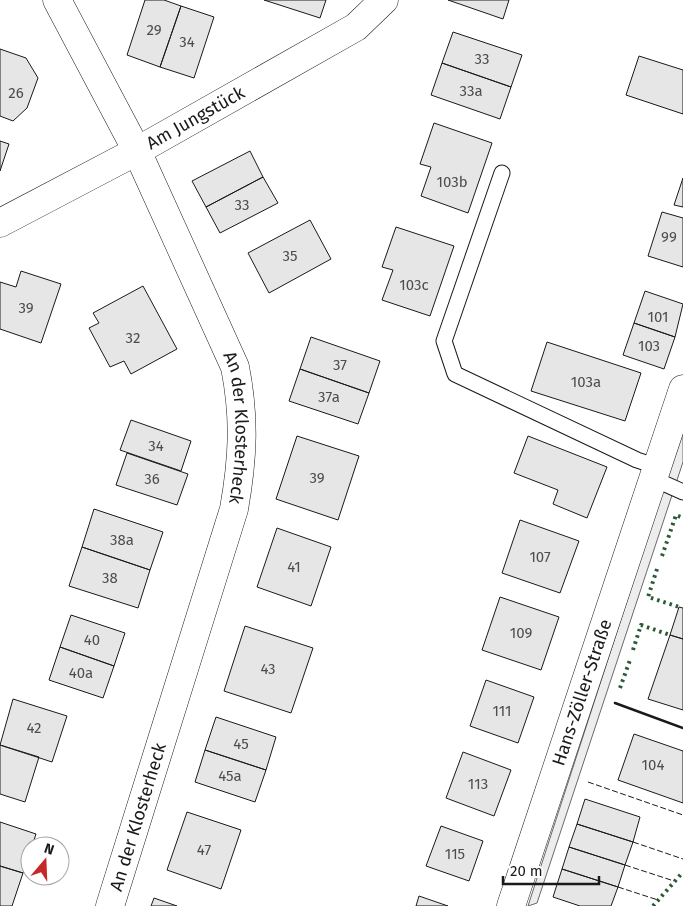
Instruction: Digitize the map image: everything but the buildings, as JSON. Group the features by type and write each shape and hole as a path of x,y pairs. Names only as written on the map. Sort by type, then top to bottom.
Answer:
{"street":[{"name":"An der Klosterheck","path":"57,0 137,151 234,367 242,401 244,442 234,509 110,906"},
{"name":"Am Jungstück","path":"0,223 137,151 356,27 384,0"},
{"name":"Hans-Zöller-Straße","path":"511,906 683,389"}],"lane":[{"path":"502,173 444,341 455,374 637,460 683,492"}],"shaded area":[{"path":"683,428 683,462 537,903 528,906"}],"hedge":[{"path":"662,556 676,515 683,518"},
{"path":"657,569 648,597 679,607"},
{"path":"633,650 641,625 670,635"},
{"path":"620,688 630,660"},
{"path":"653,906 683,872"}],"fence":[{"path":"588,782 683,815"},
{"path":"633,842 683,859"},
{"path":"625,865 674,881"},
{"path":"618,887 658,900"}],"wall":[{"path":"615,703 683,728"}]}
